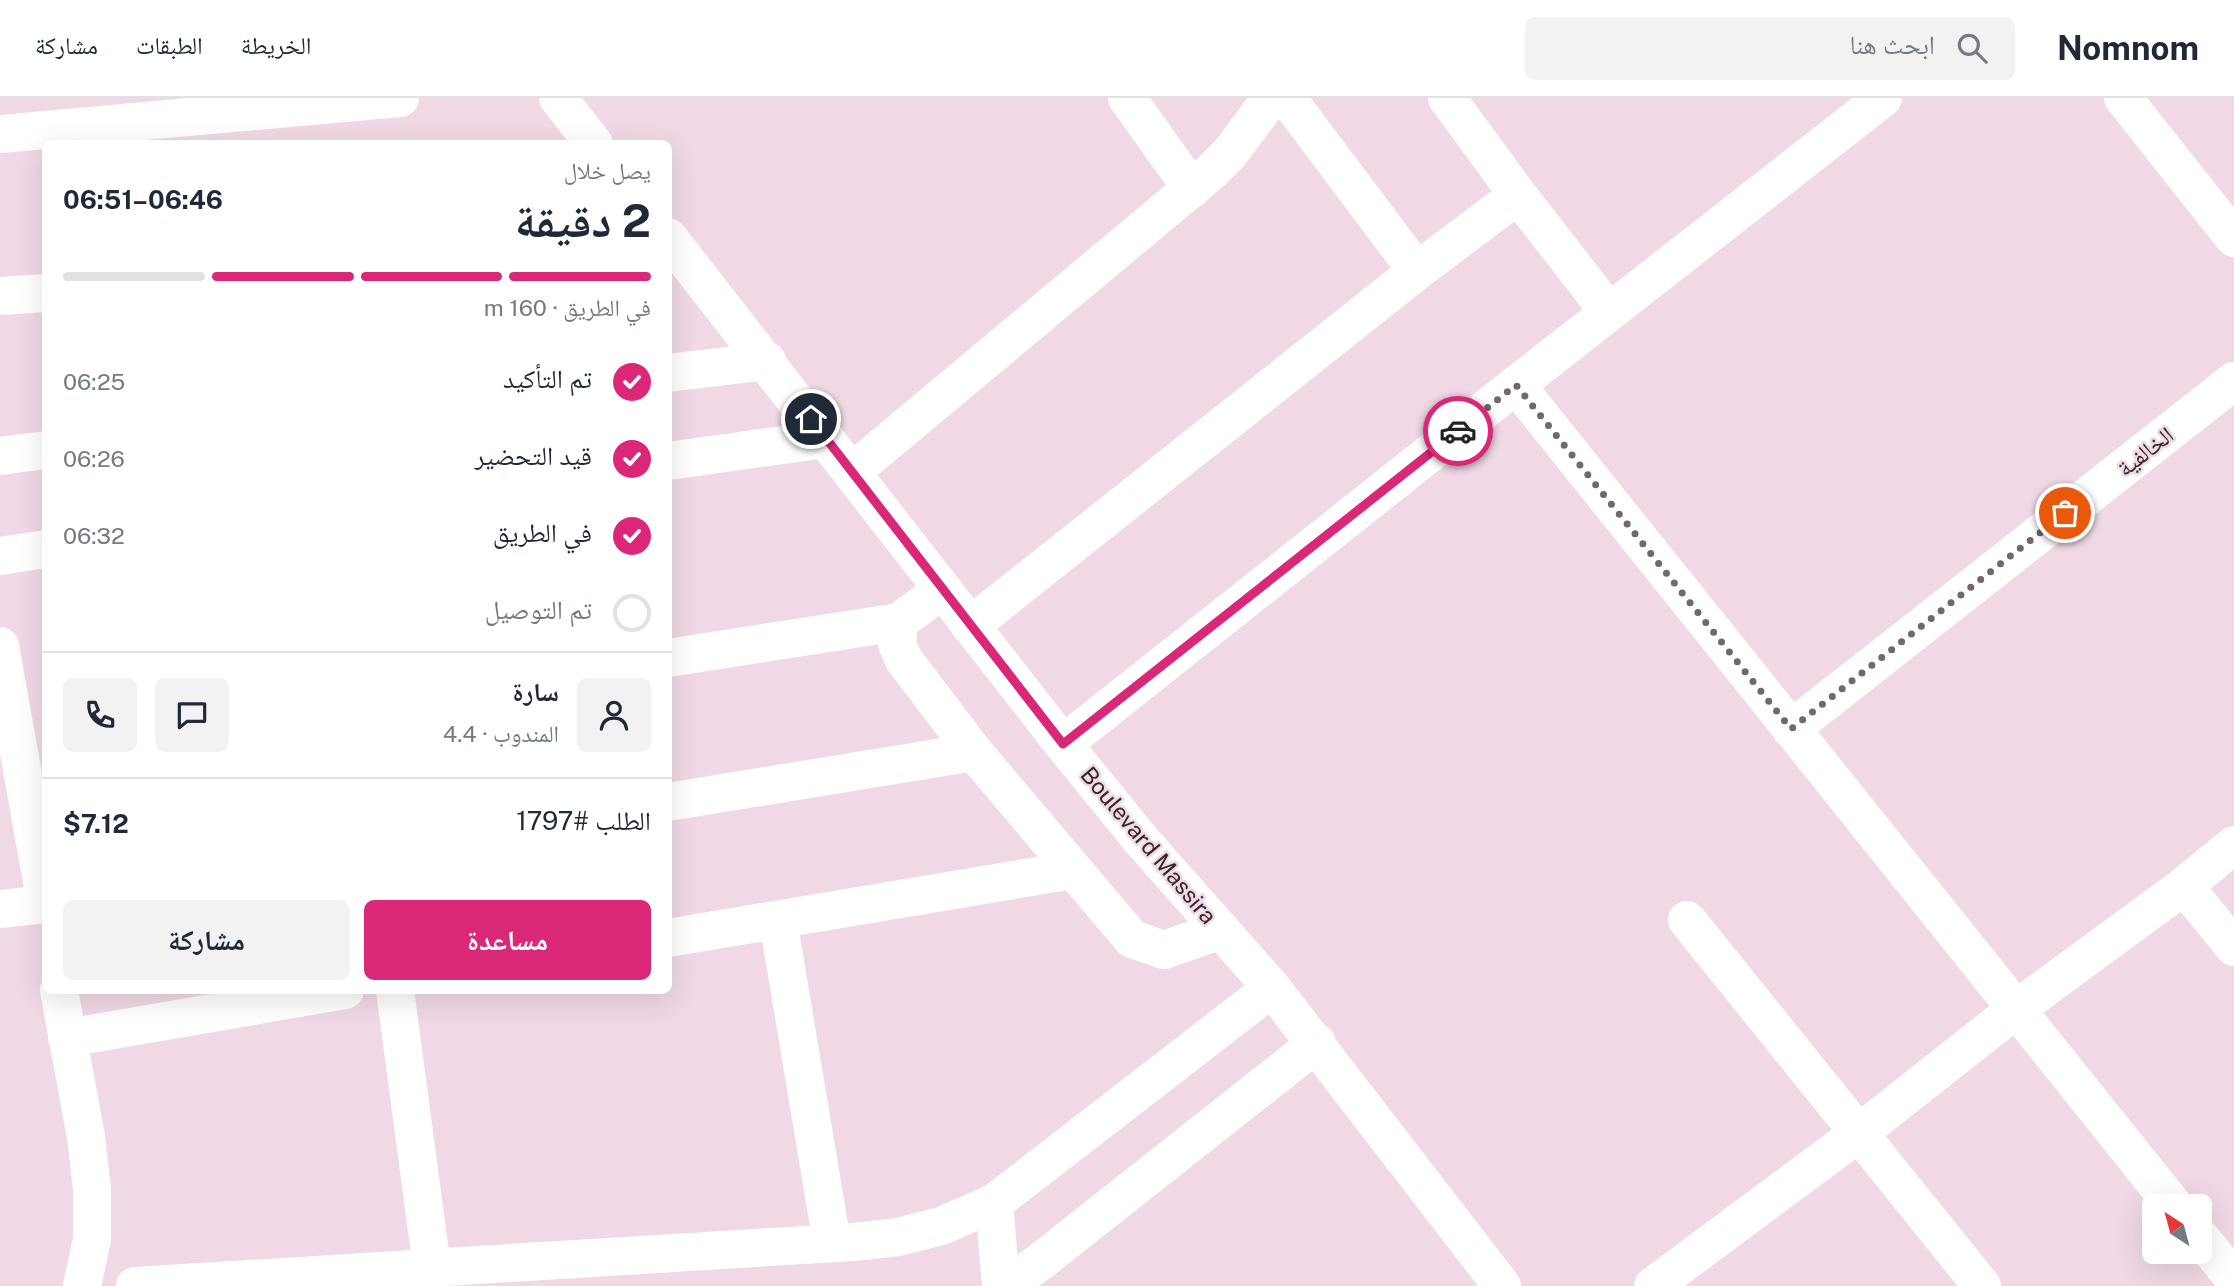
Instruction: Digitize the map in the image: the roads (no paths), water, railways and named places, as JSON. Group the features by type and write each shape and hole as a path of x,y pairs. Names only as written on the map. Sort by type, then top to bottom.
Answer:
{"street":[{"path":"0,134 400,98"},
{"path":"558,98 591,140"},
{"path":"1127,98 1192,189"},
{"path":"853,471 1192,189 1230,153 1271,98"},
{"path":"1287,98 1417,271"},
{"path":"1447,98 1609,312"},
{"path":"1063,744 1883,98"},
{"path":"2123,98 2234,238"},
{"path":"970,626 1417,271 1518,195"},
{"name":"Boulevard Massira","path":"673,248 853,471 1063,744 1142,841 1317,1043 1502,1286"},
{"path":"0,296 42,293"},
{"path":"672,373 766,361"},
{"name":"الخالفية","path":"1791,729 2234,381"},
{"path":"1516,385 2164,1194"},
{"path":"672,460 826,439"},
{"path":"0,456 42,451"},
{"path":"0,556 42,551"},
{"path":"672,657 899,622 942,590"},
{"path":"899,622 897,644 904,660 974,752 1132,939 1164,950 1221,930"},
{"path":"0,646 22,756 42,879"},
{"path":"672,801 974,752"},
{"path":"1653,1286 1859,1133 2015,1010 2184,886 2234,845"},
{"path":"672,936 1073,870"},
{"path":"2184,886 2234,947"},
{"path":"0,909 42,904"},
{"path":"778,920 832,1243"},
{"path":"1687,920 1982,1286"},
{"path":"135,1286 832,1243 898,1237 941,1226 994,1203 1272,988"},
{"path":"61,994 86,1137 92,1189 92,1239 82,1286"},
{"path":"67,1038 322,994"},
{"path":"396,994 432,1268"},
{"path":"994,1203 1004,1286 1040,1262 1317,1043"},
{"path":"2212,1252 2234,1279"}]}
